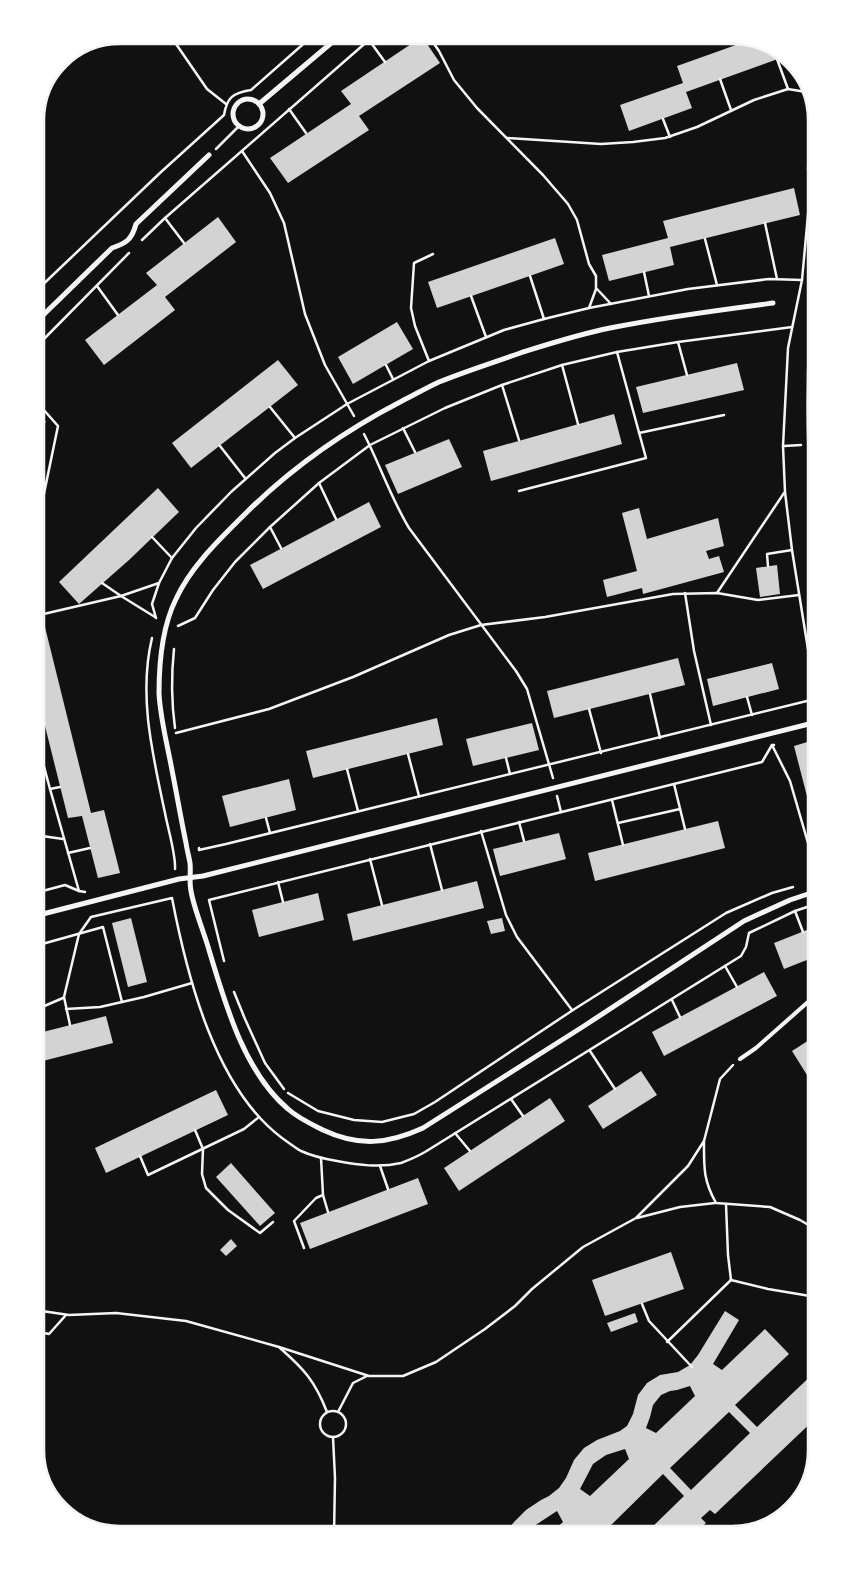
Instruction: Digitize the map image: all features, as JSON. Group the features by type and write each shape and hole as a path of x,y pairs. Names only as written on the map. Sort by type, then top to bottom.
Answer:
{"street":[{"path":"259,104 330,44"},
{"path":"246,99 259,104 263,113 260,123 252,129 239,126 234,116 238,103 246,99"},
{"path":"44,314 112,248 123,244 133,235 136,224 209,155"},
{"path":"774,303 682,315 607,328 547,345 493,362 437,383 359,425 303,462 255,504 202,560 187,579 175,600 166,627 161,661 159,696 190,864 190,890 230,1016 244,1048 268,1089 287,1108 313,1125 342,1137 372,1142 403,1137 423,1128 584,1026 744,921 808,894"},
{"path":"44,914 179,879 204,876 808,724"}],"lane":[{"path":"740,1059 756,1048 808,1002"}],"path":[{"path":"177,44 207,89 226,104"},
{"path":"44,283 224,115 226,104 233,96 240,92 251,90 303,44"},
{"path":"137,245 165,218 364,44"},
{"path":"372,44 385,62"},
{"path":"434,44 454,80 477,108 543,175 568,204 577,220 589,264 596,276 596,288 589,308"},
{"path":"778,60 788,89"},
{"path":"720,80 731,110"},
{"path":"507,138 601,144 670,137 697,127 754,100 788,89 802,91"},
{"path":"289,109 306,133"},
{"path":"663,119 670,137"},
{"path":"209,155 239,126"},
{"path":"242,151 270,193 284,223 309,322 325,365 370,445 396,506 409,528 516,671 527,689 550,765 561,812"},
{"path":"165,218 184,243"},
{"path":"765,224 778,280"},
{"path":"704,239 717,285"},
{"path":"44,339 130,252"},
{"path":"429,361 415,326 411,308 414,263 433,254"},
{"path":"644,272 649,296"},
{"path":"530,276 544,319"},
{"path":"97,286 118,315"},
{"path":"596,288 612,304"},
{"path":"471,296 486,338"},
{"path":"176,632 178,625 195,618 213,590 235,562 270,527 319,483 370,445 403,428 444,408 502,384 562,365 617,352 792,327"},
{"path":"678,342 687,375"},
{"path":"519,491 646,458 617,352"},
{"path":"386,365 393,380"},
{"path":"562,365 578,424"},
{"path":"502,384 519,440"},
{"path":"270,407 295,438"},
{"path":"44,410 58,426 44,494"},
{"path":"639,433 724,415"},
{"path":"403,428 415,452"},
{"path":"220,446 246,478"},
{"path":"319,483 336,519"},
{"path":"717,594 784,492"},
{"path":"270,527 281,548"},
{"path":"152,537 172,558"},
{"path":"768,566 767,554 792,550"},
{"path":"102,583 156,618"},
{"path":"44,614 121,596 159,583"},
{"path":"685,593 694,651 712,725"},
{"path":"174,648 171,694 176,733 269,709 449,635 481,624 545,617 673,594 717,594 758,600 799,596"},
{"path":"152,636 148,654 146,684 148,723 176,869 168,871"},
{"path":"650,694 660,738"},
{"path":"747,697 752,715"},
{"path":"197,842 199,850 270,834 808,701"},
{"path":"589,709 601,753"},
{"path":"226,967 209,900 762,762 772,746 781,743"},
{"path":"772,746 790,781 808,843"},
{"path":"408,754 419,796"},
{"path":"506,758 510,774"},
{"path":"44,767 79,891"},
{"path":"347,769 358,811"},
{"path":"674,784 684,829"},
{"path":"50,789 60,787"},
{"path":"612,799 623,844"},
{"path":"618,823 680,808"},
{"path":"266,818 270,834"},
{"path":"519,822 524,841"},
{"path":"481,831 506,915 517,937 572,1010"},
{"path":"44,837 64,840"},
{"path":"430,844 442,890"},
{"path":"68,853 90,848"},
{"path":"370,859 382,905"},
{"path":"278,882 283,902"},
{"path":"44,890 65,885 79,891 89,892"},
{"path":"232,986 265,1063 286,1092 318,1111 354,1120 382,1122 414,1114 435,1102 572,1010 726,913 772,893 799,885"},
{"path":"70,1025 64,998 79,934 91,917 172,898 181,944 192,983 220,1058 233,1083 259,1117 275,1133 294,1147 321,1158 356,1165 380,1166 403,1162 426,1152 741,956 746,947 749,933 808,906"},
{"path":"795,911 803,932"},
{"path":"44,944 103,927 122,1002"},
{"path":"725,966 737,987"},
{"path":"66,1009 100,1007 192,983"},
{"path":"44,1006 64,998"},
{"path":"672,999 680,1017"},
{"path":"590,1051 615,1089"},
{"path":"716,1202 708,1188 705,1177 704,1141 720,1079 740,1059"},
{"path":"511,1099 523,1116"},
{"path":"140,1156 148,1176 244,1129 259,1117"},
{"path":"195,1130 203,1149 202,1174 206,1188 228,1210 260,1233 273,1222"},
{"path":"455,1134 470,1151"},
{"path":"636,1218 688,1166 704,1141"},
{"path":"321,1158 323,1195 328,1212"},
{"path":"380,1166 388,1189"},
{"path":"304,1248 294,1221 316,1198 323,1195"},
{"path":"44,1311 66,1315 116,1313 186,1321 279,1346 368,1376 403,1376 436,1362 486,1329 583,1247 636,1218 680,1207 716,1202 770,1207 808,1225"},
{"path":"667,1342 731,1280 726,1204"},
{"path":"731,1280 808,1296"},
{"path":"642,1304 649,1321 692,1367"},
{"path":"44,1333 49,1334 66,1315"},
{"path":"279,1346 302,1368 319,1391 327,1412"},
{"path":"338,1412 353,1383 368,1376"},
{"path":"327,1412 338,1412 345,1418 346,1427 341,1434 333,1437 325,1435 320,1429 321,1417 327,1412"},
{"path":"333,1437 334,1526"}],"building":[{"path":"411,44 427,44 440,63 359,116 369,130 288,183 270,158 351,104 341,91"},
{"path":"738,44 756,48 777,59 686,92 692,108 629,131 620,105 683,83 677,66"},
{"path":"794,188 800,215 670,247 674,265 609,281 602,255 668,238 663,221"},
{"path":"218,217 236,242 165,297 175,310 104,365 85,340 157,285 146,273"},
{"path":"555,238 564,264 437,308 428,282"},
{"path":"397,322 413,349 353,384 338,357"},
{"path":"278,360 298,385 191,468 172,443"},
{"path":"737,363 744,390 643,413 636,387"},
{"path":"614,414 622,444 491,481 483,451"},
{"path":"449,439 462,467 398,494 385,465"},
{"path":"158,488 179,512 79,604 59,582"},
{"path":"369,502 381,527 263,589 250,565"},
{"path":"639,508 647,539 718,518 724,546 706,551 709,559 719,556 724,572 643,594 642,588 607,597 603,580 637,571 622,513"},
{"path":"777,565 780,594 760,597 756,568"},
{"path":"44,623 91,813 104,810 120,873 98,878 82,816 68,818 44,722"},
{"path":"678,658 685,685 554,718 547,691"},
{"path":"772,663 779,689 713,706 707,679"},
{"path":"437,718 443,745 313,778 306,751"},
{"path":"532,723 539,750 473,766 466,739"},
{"path":"808,742 808,800 794,746"},
{"path":"289,779 296,810 230,827 222,796"},
{"path":"718,821 725,848 595,881 588,853"},
{"path":"559,833 566,859 500,876 493,849"},
{"path":"477,881 484,908 353,941 347,914"},
{"path":"318,893 324,920 259,937 252,910"},
{"path":"131,918 147,982 128,987 112,923"},
{"path":"502,918 505,931 491,934 487,921"},
{"path":"808,930 808,960 784,969 774,943"},
{"path":"764,972 777,996 664,1056 652,1032"},
{"path":"106,1016 113,1043 44,1061 44,1032"},
{"path":"808,1041 808,1077 792,1051"},
{"path":"641,1071 657,1095 603,1129 588,1106"},
{"path":"216,1090 228,1115 106,1173 95,1148"},
{"path":"550,1098 565,1121 459,1191 444,1168"},
{"path":"231,1163 275,1213 260,1226 216,1177"},
{"path":"418,1178 428,1204 310,1249 300,1223"},
{"path":"231,1239 237,1246 226,1256 220,1250"},
{"path":"671,1252 684,1289 605,1316 592,1280"},
{"path":"725,1311 739,1320 713,1364 722,1370 765,1329 789,1354 735,1405 757,1427 808,1379 808,1426 715,1514 710,1510 701,1518 706,1523 703,1526 653,1526 684,1496 663,1474 610,1526 559,1526 563,1522 557,1511 534,1526 511,1526 526,1510 559,1488 574,1460 584,1448 627,1426 633,1414 638,1395 647,1383 660,1375 678,1372 690,1365","holes":["690,1386 695,1396 656,1433 646,1428 653,1405 661,1395","729,1412 750,1433 691,1490 670,1468","625,1449 629,1459 590,1496 580,1489 593,1464 606,1455"]},
{"path":"635,1313 638,1322 611,1332 607,1323"}]}
